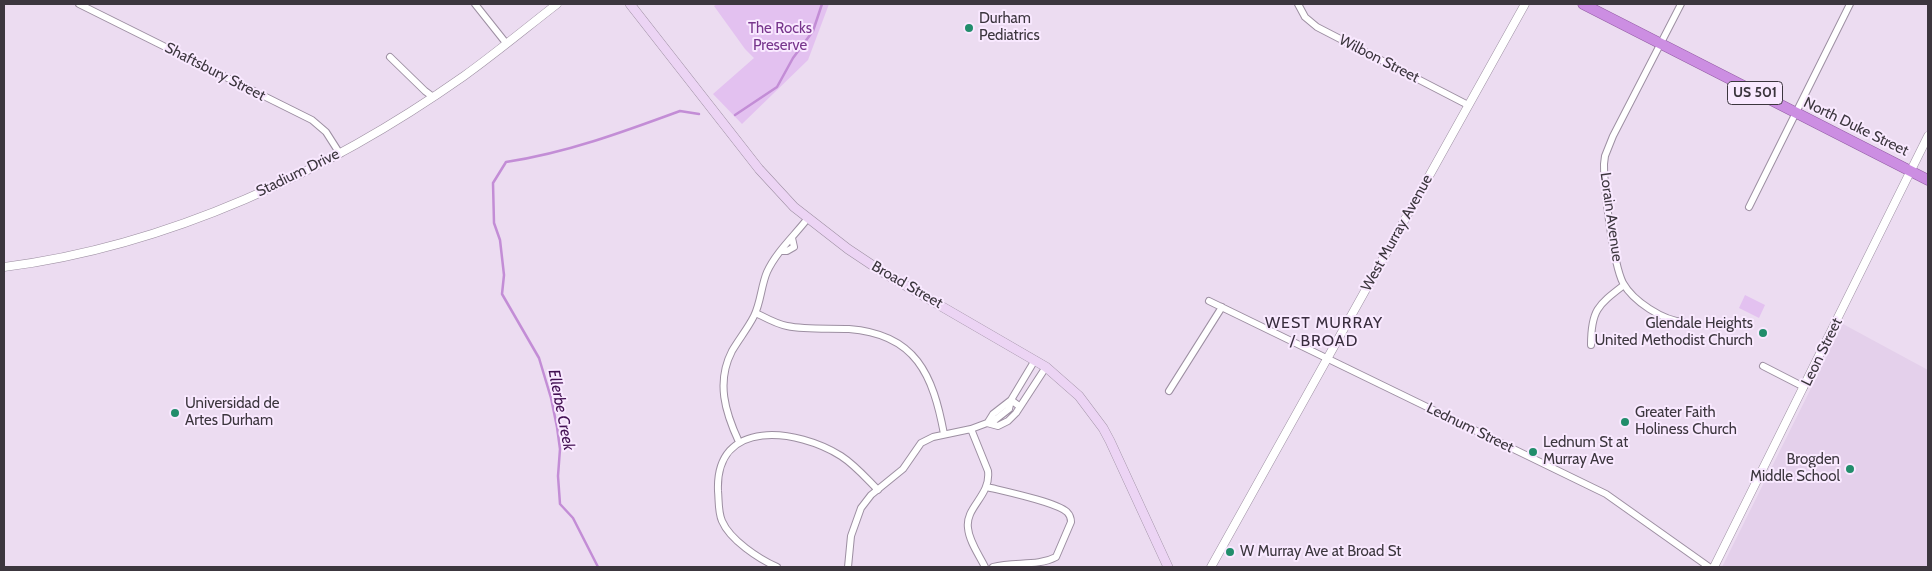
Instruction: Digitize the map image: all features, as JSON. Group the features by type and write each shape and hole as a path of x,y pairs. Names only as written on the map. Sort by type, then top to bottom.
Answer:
{"highway":[{"name":"North Duke Street","path":"1583,4 1928,180"}],"main road":[{"name":"Broad Street","path":"630,4 775,187 808,218 848,249 884,273 1046,366 1079,396 1103,428 1168,567"}],"street":[{"name":"Shaftsbury Street","path":"79,4 312,120 326,132 340,154"},
{"path":"475,4 506,44"},
{"name":"Stadium Drive","path":"4,267 98,249 163,230 236,203 340,154 466,75 557,4"},
{"name":"Wilbon Street","path":"1298,4 1305,17 1318,27 1468,105"},
{"name":"West Murray Avenue","path":"1211,567 1525,4"},
{"name":"Lorain Avenue","path":"1624,285 1614,243 1604,174 1605,156 1612,136 1681,4"},
{"path":"1750,207 1850,4"},
{"path":"390,57 433,97"},
{"name":"Leon Street","path":"1714,567 1928,136"},
{"path":"739,442 724,402 724,379 732,353 756,313 767,273 784,244 792,238 808,218"},
{"path":"1591,345 1595,314 1605,299 1624,285 1657,314 1684,322"},
{"name":"Lednum Street","path":"1209,301 1606,494 1709,567"},
{"path":"1169,391 1222,307"},
{"path":"756,313 787,326 862,330 886,337 897,344 914,357 926,372 938,404 944,434"},
{"path":"848,567 849,546 854,526 864,503 903,469 921,442 932,437 971,429 987,423 1010,410 1012,400 1035,360"},
{"path":"987,423 998,426 1011,418 1046,366"},
{"path":"1763,366 1804,387"},
{"path":"1012,400 1019,406"},
{"path":"987,423 993,414 1012,400"},
{"path":"1006,412 1011,418"},
{"path":"971,429 988,471 987,487 968,521 968,529 985,567"},
{"path":"777,567 755,555 732,535 720,516 718,482 720,468 726,455 739,442 764,435 794,438 819,444 848,461 878,490"},
{"path":"987,487 1040,501 1065,510 1071,517 1071,522 1056,558 1048,562 993,567"}],"shaded area":[{"name":"Brogden Middle School","path":"1843,324 1928,370 1928,567 1722,567"}],"green space":[{"name":"The Rocks Preserve","path":"717,4 829,4 808,60 742,124 713,94 754,58 745,49 714,6"},
{"path":"1745,295 1765,305 1759,318 1739,308"}],"waterway":[{"name":"Ellerbe Creek","path":"735,115 777,87 793,58 813,31 822,4"},
{"name":"Ellerbe Creek","path":"598,567 573,518 560,504 558,476 560,449 551,398 539,358 502,294 504,275 500,240 494,223 493,183 506,162 572,147 616,134 680,111 699,114"}],"place":[{"name":"Durham Pediatrics","path":"969,28"},
{"name":"Glendale Heights United Methodist Church","path":"1763,333"},
{"name":"Universidad de Artes Durham","path":"175,413"},
{"name":"Greater Faith Holiness Church","path":"1625,422"},
{"name":"Lednum St at Murray Ave","path":"1533,452"},
{"name":"Brogden Middle School","path":"1850,469"},
{"name":"W Murray Ave at Broad St","path":"1230,552"}],"district":[{"name":"WEST MURRAY / BROAD","path":"1324,332"}]}
